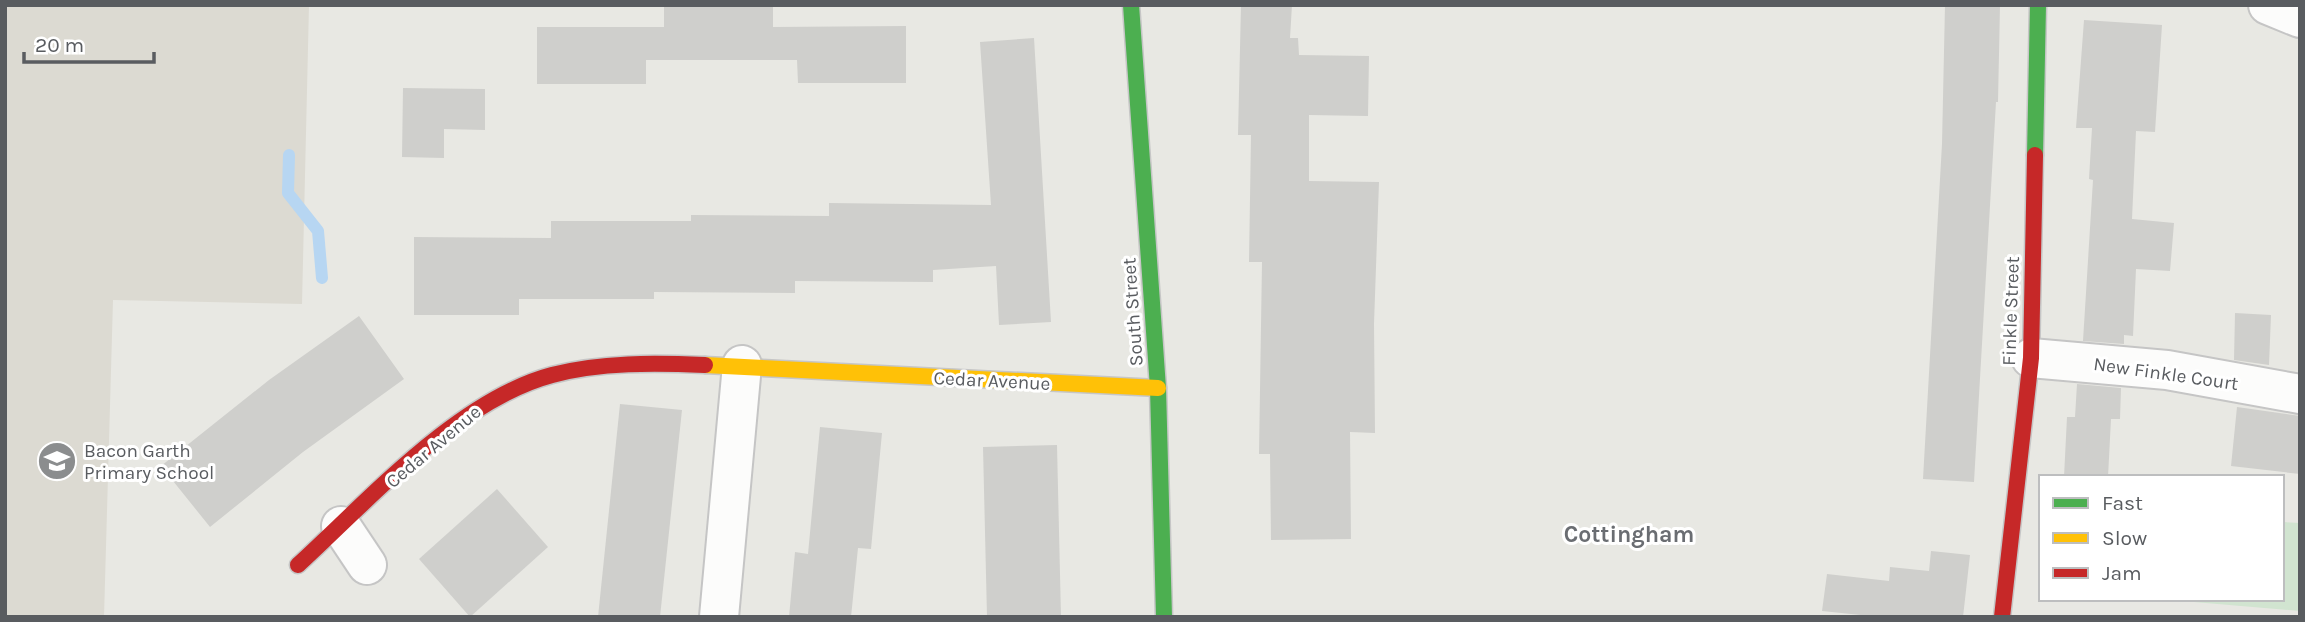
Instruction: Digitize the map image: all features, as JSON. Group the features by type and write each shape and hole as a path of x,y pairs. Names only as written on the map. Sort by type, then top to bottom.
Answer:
{"street":[{"name":"South Street","path":"1131,5 1158,388 1164,617"},
{"name":"Finkle Street","path":"2002,617 2031,358 2038,5"},
{"path":"2268,5 2300,18"},
{"name":"New Finkle Court","path":"2031,358 2167,370 2300,394"},
{"name":"Cedar Avenue","path":"298,565 426,448 483,404 551,375 644,362 1158,388"},
{"path":"719,617 742,365"},
{"path":"341,526 367,565"}],"shaded area":[{"name":"Bacon Garth Primary School","path":"5,5 309,5 302,304 113,300 104,617 5,617"}],"green space":[{"path":"2284,522 2300,523 2300,611 2194,602 2284,601"}],"building":[{"path":"664,5 773,5 773,27 906,26 906,83 798,83 797,60 646,60 646,84 537,84 537,27 664,27"},
{"path":"1241,5 1292,5 1290,38 1298,38 1299,55 1369,56 1368,116 1309,115 1309,181 1379,182 1374,324 1375,433 1350,432 1351,539 1271,540 1270,454 1259,454 1262,262 1249,262 1251,135 1238,135"},
{"path":"1945,5 2000,5 1998,102 1974,482 1923,479 1942,144"},
{"path":"2084,20 2162,25 2155,132 2136,131 2132,219 2174,223 2170,271 2136,269 2133,336 2124,335 2124,344 2083,341 2093,180 2089,179 2092,128 2076,128"},
{"path":"1034,38 1051,322 999,325 996,266 933,270 933,282 795,281 795,293 654,292 654,299 519,299 519,315 414,315 414,237 551,238 551,221 691,221 691,215 829,216 829,203 991,205 980,42"},
{"path":"403,88 485,89 485,130 444,129 444,158 402,157"},
{"path":"2235,313 2271,315 2269,365 2234,360"},
{"path":"359,316 404,379 303,452 210,527 161,466 269,380"},
{"path":"2077,384 2121,388 2120,419 2111,419 2108,475 2064,475 2067,417 2075,417"},
{"path":"620,404 682,410 660,617 598,617"},
{"path":"2237,407 2300,416 2300,474 2231,466"},
{"path":"820,427 882,433 871,549 858,548 851,617 789,617 795,552 808,554"},
{"path":"1057,445 1061,617 987,617 983,447"},
{"path":"497,489 548,547 470,617 419,559"},
{"path":"1931,551 1970,555 1963,617 1880,617 1822,611 1827,574 1889,581 1890,567 1929,571"}],"waterway":[{"path":"289,155 288,193 318,231 322,278"}],"traffic: fast":[{"path":"1131,5 1158,388 1164,617"},
{"path":"2035,155 2038,5"}],"traffic: slow":[{"path":"705,365 1158,388"}],"traffic: jam":[{"path":"2002,617 2031,358 2035,155"},
{"path":"298,565 416,455 482,406 517,388 552,375 590,368 648,364 705,365"}],"place":[{"name":"Bacon Garth Primary School","path":"57,461"}],"district":[{"name":"Cottingham","path":"1629,534"}]}
